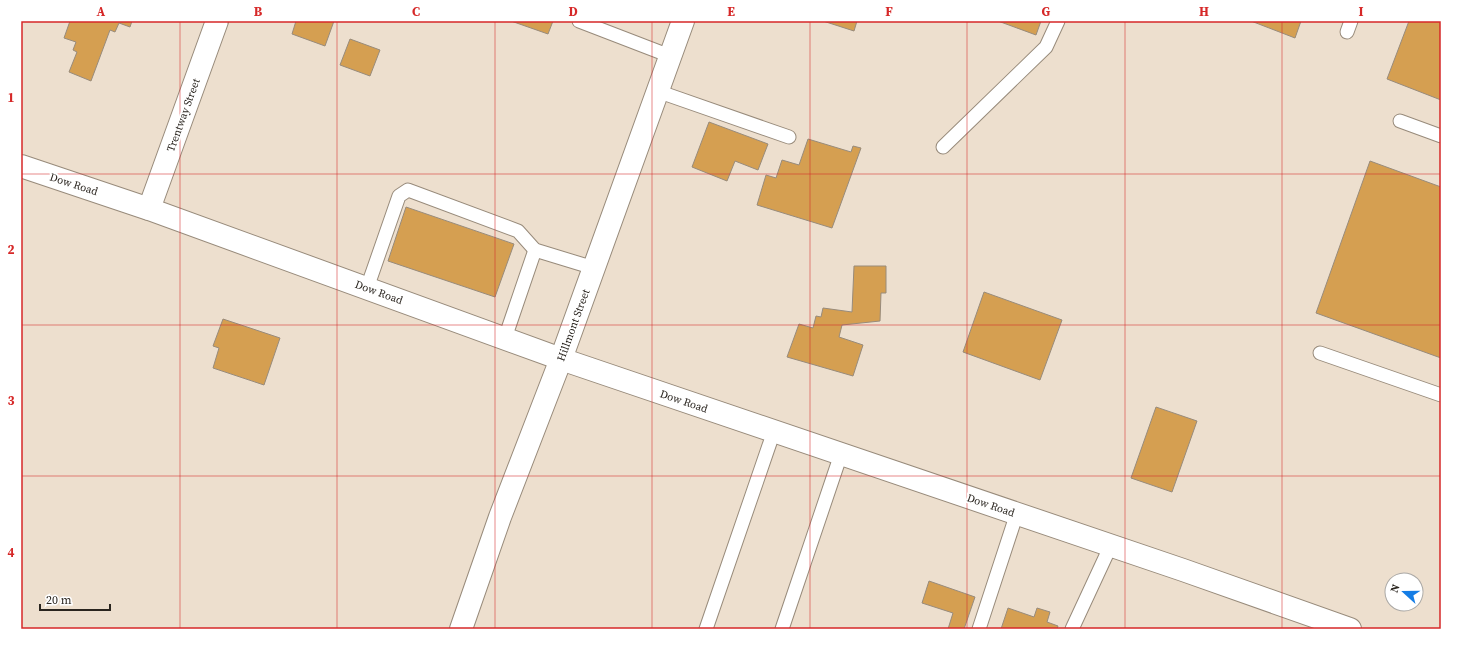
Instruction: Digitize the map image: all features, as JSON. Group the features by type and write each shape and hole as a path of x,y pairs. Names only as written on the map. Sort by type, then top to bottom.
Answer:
{"street":[{"name":"Trentway Street","path":"149,209 217,21"},
{"name":"Hillmont Street","path":"461,629 500,517 561,359 683,21"},
{"name":"Dow Road","path":"21,166 149,209 561,359 1111,545 1320,624 1350,629"}],"lane":[{"path":"579,21 670,56"},
{"path":"943,147 1046,47 1058,21"},
{"path":"657,91 789,137"},
{"path":"1400,121 1441,136"},
{"path":"367,288 399,196 408,190 518,231 535,250 594,268"},
{"path":"505,338 535,250"},
{"path":"1320,353 1441,395"},
{"path":"706,629 774,431"},
{"path":"782,629 842,454"},
{"path":"979,629 1017,513"},
{"path":"1072,629 1111,545"}],"building":[{"path":"70,21 132,21 130,27 119,23 115,32 110,30 91,81 69,72 77,52 73,50 76,42 64,38"},
{"path":"296,21 334,21 325,46 292,34"},
{"path":"511,21 553,21 548,34"},
{"path":"823,21 857,21 854,31"},
{"path":"998,21 1041,21 1036,35"},
{"path":"1251,21 1301,21 1295,38"},
{"path":"1409,21 1441,21 1441,100 1387,79"},
{"path":"350,39 380,50 370,76 340,65"},
{"path":"709,122 768,144 758,170 735,161 727,181 692,167"},
{"path":"808,139 851,152 853,146 861,148 832,228 757,205 766,175 776,178 782,160 799,165"},
{"path":"1370,161 1441,187 1441,358 1316,313"},
{"path":"406,207 514,244 495,297 388,261"},
{"path":"854,266 886,266 886,293 881,293 880,321 842,325 839,337 863,345 853,376 787,357 799,324 813,328 816,316 821,317 823,308 852,312"},
{"path":"984,292 1062,320 1040,380 963,352"},
{"path":"223,319 280,338 264,385 213,368 219,348 213,346"},
{"path":"1156,407 1197,421 1172,492 1131,478"},
{"path":"929,581 975,597 964,629 948,629 953,613 922,603"},
{"path":"1008,608 1034,617 1037,608 1050,612 1047,622 1058,626 1057,629 1001,629"}]}
